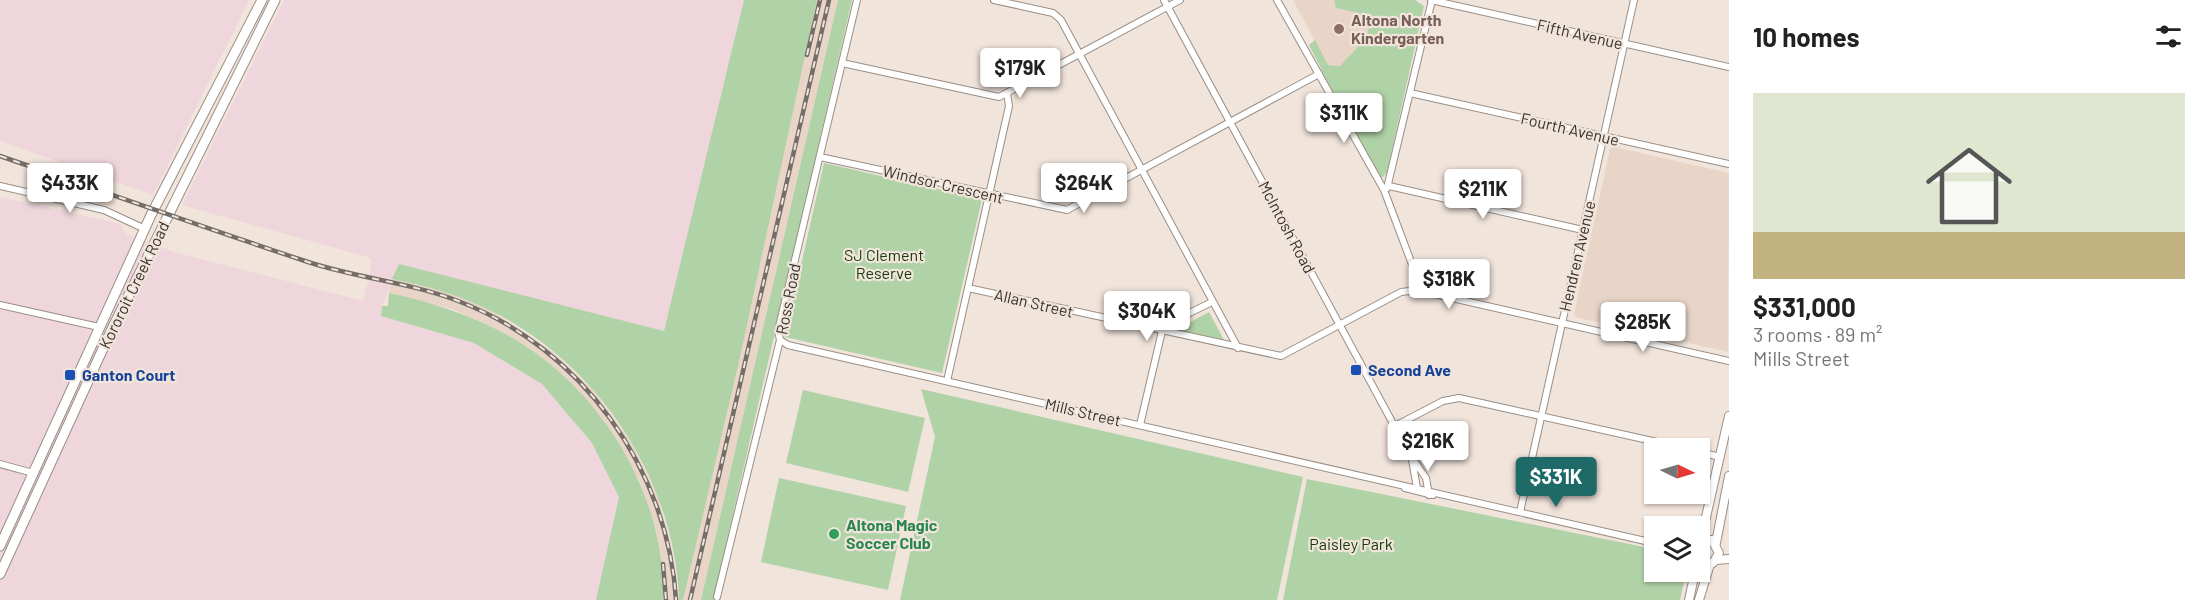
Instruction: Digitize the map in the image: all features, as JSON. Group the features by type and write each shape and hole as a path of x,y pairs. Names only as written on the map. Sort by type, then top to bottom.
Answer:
{"main road":[{"name":"Kororoit Creek Road","path":"0,546 177,162 262,0"},
{"name":"Kororoit Creek Road","path":"0,574 111,331 275,0"},
{"path":"186,147 198,153"},
{"path":"177,162 190,168"},
{"path":"99,327 111,331"},
{"path":"75,380 86,385"},
{"path":"33,473 44,477"}],"street":[{"name":"Ross Road","path":"717,597 780,340 778,330 857,0"},
{"path":"994,0 1057,15 1238,348"},
{"path":"842,63 988,97 999,97 1166,3 1180,0"},
{"path":"1277,0 1387,188 1416,275 1417,290 1729,361"},
{"path":"1387,188 1432,0"},
{"name":"Fifth Avenue","path":"1432,0 1729,67"},
{"name":"Hendren Avenue","path":"1520,512 1634,0"},
{"name":"McIntosh Road","path":"1166,3 1410,455 1426,478 1430,493"},
{"name":"Windsor Crescent","path":"820,157 1067,210 1319,74"},
{"path":"948,381 1009,106 1007,93"},
{"name":"Fourth Avenue","path":"1410,93 1729,165"},
{"path":"0,186 104,210 145,229"},
{"path":"1387,188 1583,230"},
{"name":"Allan Street","path":"968,288 1281,357 1401,292 1417,290"},
{"path":"1140,425 1162,332 1173,321 1212,302"},
{"path":"0,305 99,327"},
{"name":"Mills Street","path":"780,340 788,345 1644,541"},
{"path":"1395,426 1450,398 1644,439"},
{"path":"1706,516 1729,416"},
{"path":"1710,454 1720,457"},
{"name":"McIntosh Road","path":"1410,455 1417,489"},
{"path":"0,464 33,473"},
{"path":"1699,600 1717,546 1729,476"},
{"path":"1710,541 1729,554"},
{"path":"1710,562 1729,559"},
{"path":"1689,600 1693,582"}],"shaded area":[{"path":"0,0 249,0 153,195 0,141"},
{"path":"284,0 744,0 664,332 399,264 382,306 381,316 474,343 542,384 592,443 619,496 596,600 0,600 0,197 121,224 126,234 174,252 363,301 370,274 371,258 182,205"},
{"path":"817,0 838,0 701,600 683,600"},
{"name":"Altona North Kindergarten","path":"1293,0 1334,0 1336,8 1360,13 1370,21 1367,37 1340,66 1328,65"},
{"path":"1614,147 1729,173 1728,352 1575,317 1610,149"},
{"path":"392,279 446,292 489,309 553,352 594,391 632,443 658,497 670,541 679,600 663,600 659,547 640,482 606,425 578,390 545,361 509,336 452,309 389,293"}],"green space":[{"path":"744,0 817,0 740,357 683,600 679,600 674,555 663,511 645,468 623,429 595,392 563,359 527,331 464,299 392,279 399,264 664,331"},
{"path":"838,0 852,0 713,600 701,600"},
{"path":"1334,0 1415,0 1424,6 1387,172 1383,177 1380,177 1369,163 1309,45 1315,40 1328,65 1340,66 1367,37 1370,21 1362,20 1359,13 1336,8"},
{"name":"SJ Clement Reserve","path":"824,163 982,199 942,373 785,337"},
{"path":"389,293 450,310 509,336 542,358 572,384 599,414 622,448 640,484 653,521 661,560 663,600 596,600 619,497 592,443 542,384 474,343 381,316 382,306 388,306"},
{"path":"1209,312 1224,340 1176,330"},
{"path":"921,389 1303,477 1277,600 900,600 935,437"},
{"path":"803,390 925,418 908,492 786,463"},
{"name":"Altona Magic Soccer Club","path":"779,478 906,506 888,590 761,562"},
{"name":"Paisley Park","path":"1307,479 1644,547 1644,582 1684,582 1680,600 1283,600"}],"railway":[{"path":"807,55 820,0"},
{"path":"690,600 829,0"},
{"path":"0,156 305,261 343,272 401,284 458,301 503,322 543,349 579,382 610,419 636,460 656,505 669,551 676,600"},
{"path":"663,564 666,600"}],"place":[{"name":"Altona North Kindergarten","path":"1339,29"},
{"name":"Second Ave","path":"1356,370"},
{"name":"Ganton Court","path":"70,375"},
{"name":"Altona Magic Soccer Club","path":"834,534"}]}
